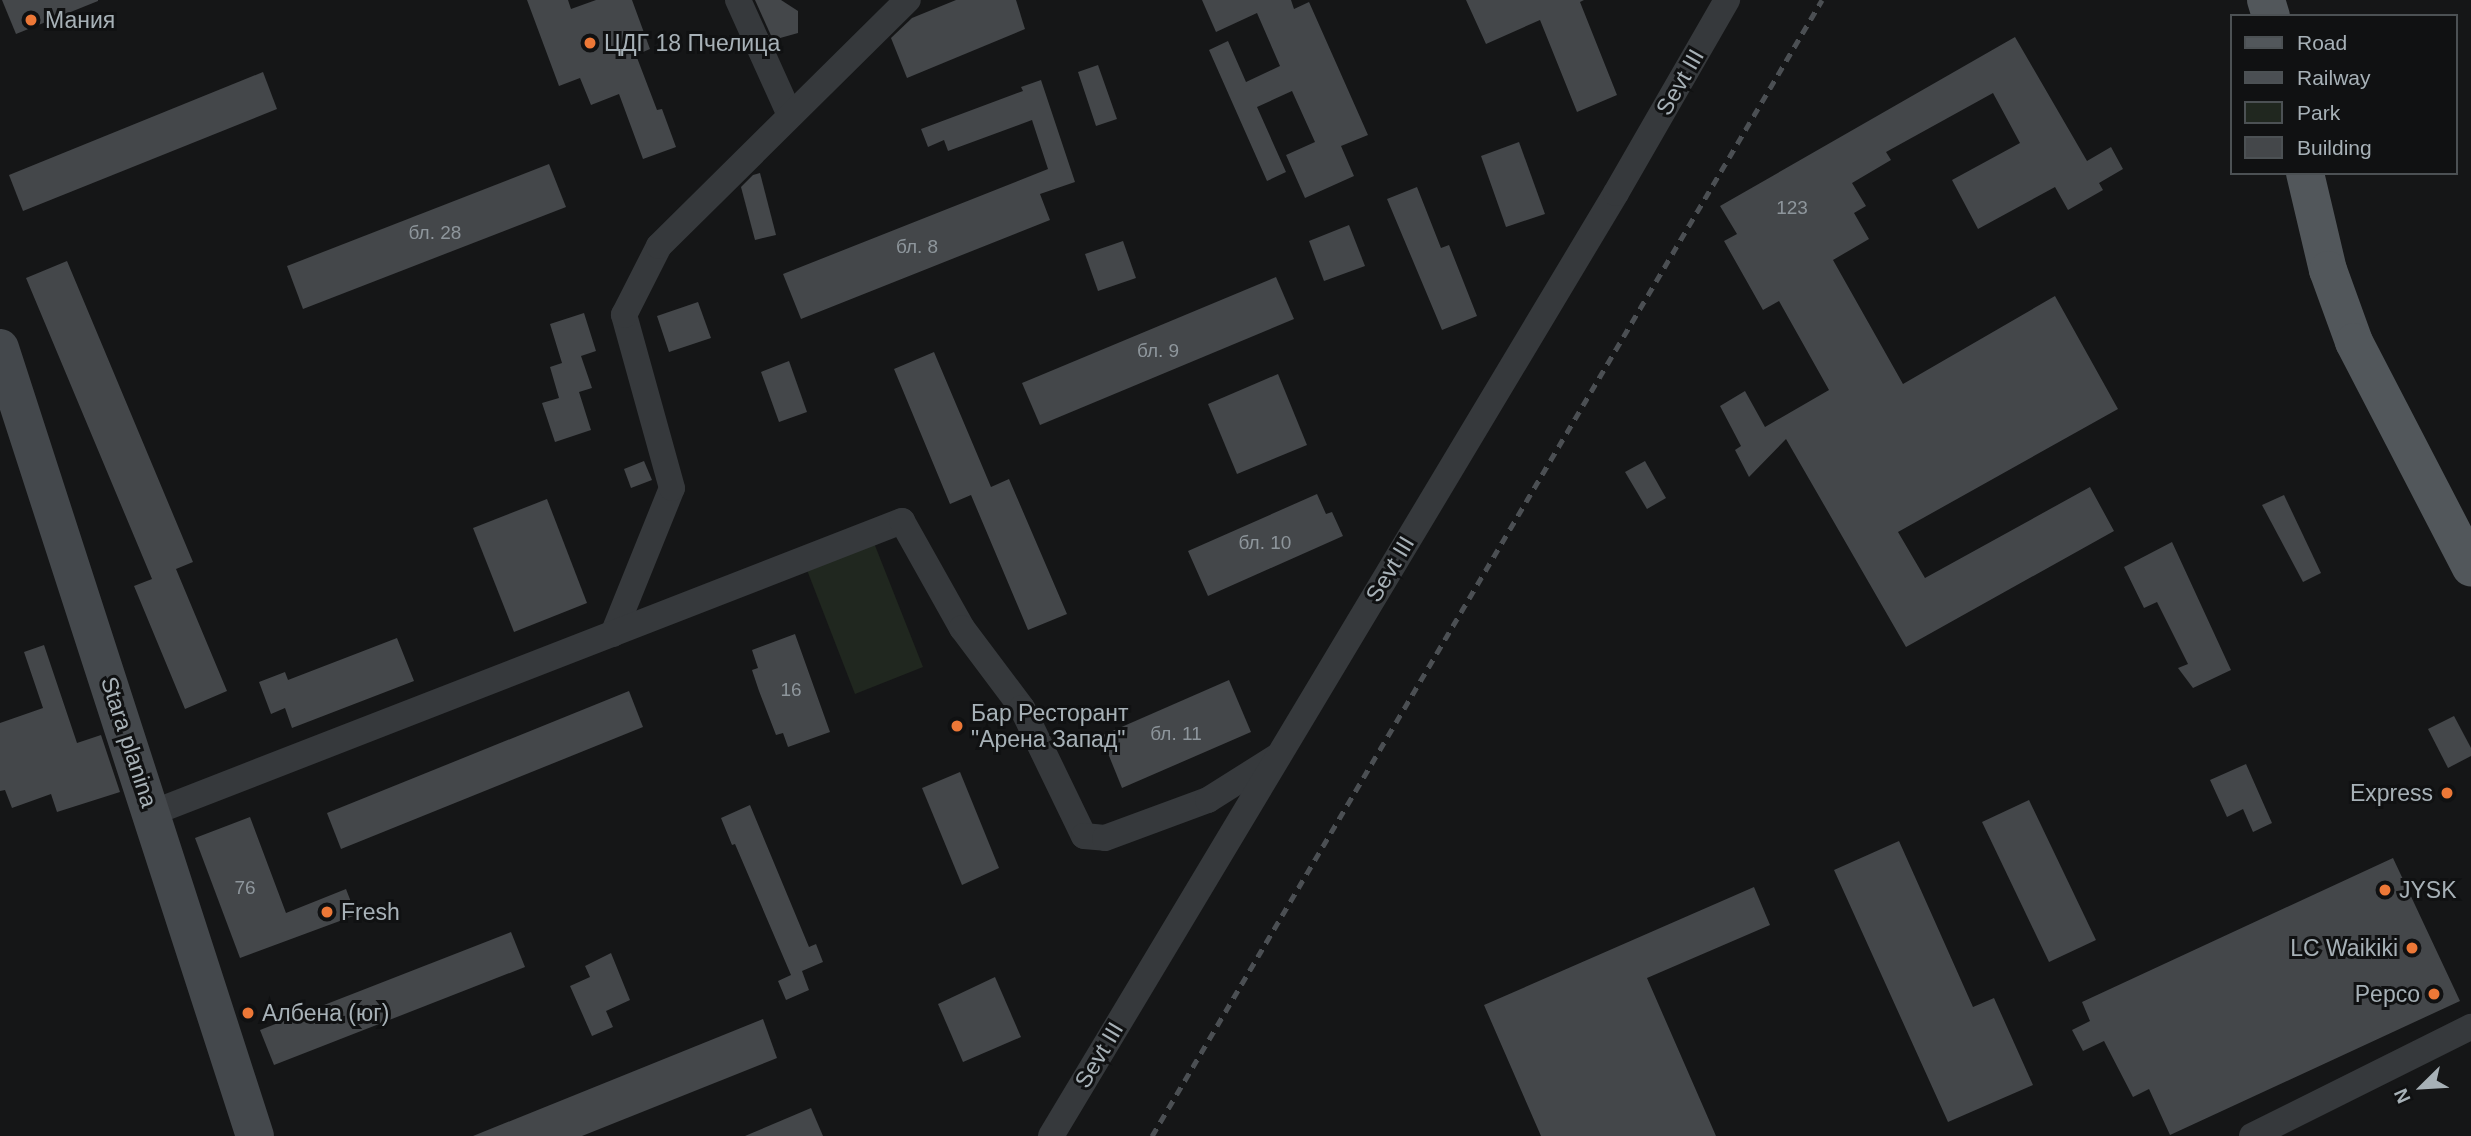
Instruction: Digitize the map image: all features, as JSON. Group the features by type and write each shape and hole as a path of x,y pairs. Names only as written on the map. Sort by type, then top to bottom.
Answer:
{"main road":[{"path":"2305,175 2328,270 2354,342 2471,568"}],"street":[{"path":"738,0 790,115"},
{"path":"613,634 672,488 624,315 659,246 908,0"},
{"name":"Sevt III","path":"1051,1136 1616,193 1727,0"},
{"name":"Stara planina","path":"0,348 255,1136"},
{"path":"152,813 902,521 962,628 1022,708 1084,836 1105,838 1208,800 1278,757"},
{"path":"2252,1136 2471,1027"}],"green space":[{"path":"874,543 923,667 855,694 807,570"}],"building":[{"name":"Мания","path":"2,0 98,0 98,1 16,34"},
{"path":"527,0 568,0 571,9 596,0 632,0 650,49 636,55 657,110 662,109 676,147 643,159 619,94 591,105 580,78 559,86"},
{"path":"755,0 781,0 798,11 798,33 773,40"},
{"path":"956,0 1016,0 1025,29 907,78 891,38 912,18"},
{"path":"1202,0 1291,0 1294,9 1309,2 1368,135 1341,146 1354,176 1305,198 1286,155 1315,142 1292,91 1257,107 1286,172 1267,181 1209,50 1228,41 1246,82 1280,66 1257,13 1216,32"},
{"path":"1466,0 1584,0 1580,2 1617,95 1577,112 1540,20 1486,44"},
{"path":"2015,37 2087,161 2111,147 2123,169 2099,183 2103,190 2068,210 2055,187 1978,229 1952,180 2020,143 1993,93 1886,152 1891,160 1852,183 1866,206 1854,213 1869,239 1833,260 1903,384 2055,296 2118,409 1898,532 1925,578 2090,487 2114,531 1906,647 1786,439 1749,477 1735,450 1741,446 1720,406 1745,391 1765,427 1829,390 1779,301 1763,310 1724,241 1737,234 1720,206"},
{"path":"1098,65 1117,119 1096,126 1078,72"},
{"path":"263,72 277,109 23,211 9,175"},
{"path":"1041,80 1075,182 1040,194 1050,220 801,319 783,274 1048,169 1032,120 948,151 944,140 928,147 921,129 1023,91 1021,87"},
{"path":"1519,142 1545,214 1506,227 1481,156"},
{"path":"549,164 566,207 303,309 287,266"},
{"path":"760,173 776,235 755,240 741,187 753,175"},
{"path":"1417,187 1441,248 1449,245 1477,316 1442,330 1387,199"},
{"path":"1349,225 1365,266 1324,281 1309,241"},
{"path":"1123,241 1136,278 1098,291 1085,254"},
{"path":"67,261 193,562 176,569 227,691 185,709 134,586 152,579 26,278"},
{"path":"1276,277 1294,319 1040,425 1022,383"},
{"path":"698,302 711,338 669,352 657,316"},
{"path":"584,313 596,351 581,356 592,388 579,392 591,430 555,442 542,403 559,398 550,367 562,363 550,324"},
{"path":"934,352 991,487 1009,479 1067,614 1028,630 971,495 950,504 894,369"},
{"path":"789,361 807,412 779,422 761,372"},
{"path":"1278,374 1307,445 1237,474 1208,404"},
{"path":"644,461 652,480 631,488 624,469"},
{"path":"1645,461 1666,498 1647,509 1625,472"},
{"path":"1317,494 1326,514 1332,512 1343,536 1208,596 1188,551"},
{"path":"2284,495 2321,573 2303,582 2262,505"},
{"path":"547,499 587,603 514,632 473,528"},
{"path":"2172,542 2231,670 2193,688 2178,668 2188,664 2157,602 2144,608 2124,567"},
{"path":"795,634 830,732 788,747 783,733 776,735 759,691 752,670 758,668 752,650"},
{"path":"397,638 414,681 292,728 285,708 271,714 259,682 285,672 288,680"},
{"path":"44,645 77,743 101,735 120,792 57,812 51,794 12,808 5,790 0,791 0,723 43,708 24,652"},
{"path":"1229,680 1251,732 1122,788 1101,736"},
{"path":"629,691 643,727 341,849 327,813"},
{"path":"2454,716 2471,748 2471,756 2448,768 2428,729"},
{"path":"2246,764 2272,823 2253,832 2243,809 2227,817 2210,780"},
{"path":"960,772 999,868 962,885 922,788"},
{"path":"2029,800 2096,940 2049,962 1982,822"},
{"path":"750,805 809,947 816,944 823,962 802,971 809,990 786,1000 778,981 791,975 735,844 732,845 721,818"},
{"path":"250,817 286,913 346,889 356,915 240,958 195,838"},
{"path":"1899,841 1973,1007 1994,998 2033,1085 1948,1122 1834,870"},
{"path":"2393,858 2460,1001 2170,1135 2149,1089 2133,1097 2104,1041 2083,1051 2072,1030 2090,1021 2082,1002"},
{"path":"1754,887 1770,925 1647,978 1716,1136 1541,1136 1484,1005"},
{"path":"511,932 525,967 274,1065 260,1030"},
{"path":"611,953 630,1000 606,1011 613,1027 592,1036 570,986 590,977 585,966"},
{"path":"995,977 1021,1037 963,1062 938,1004"},
{"path":"763,1019 777,1058 582,1136 473,1136"},
{"path":"811,1108 823,1136 745,1136"}],"railway":[{"path":"1152,1136 1822,0"}],"place":[{"name":"Мания","path":"31,20"},
{"name":"ЦДГ 18 Пчелица","path":"590,43"},
{"name":"Бар Ресторант \"Арена Запад\"","path":"957,726"},
{"name":"Express","path":"2447,793"},
{"name":"JYSK","path":"2385,890"},
{"name":"Fresh","path":"327,912"},
{"name":"LC Waikiki","path":"2412,948"},
{"name":"Pepco","path":"2434,994"},
{"name":"Албена (юг)","path":"248,1013"}]}
